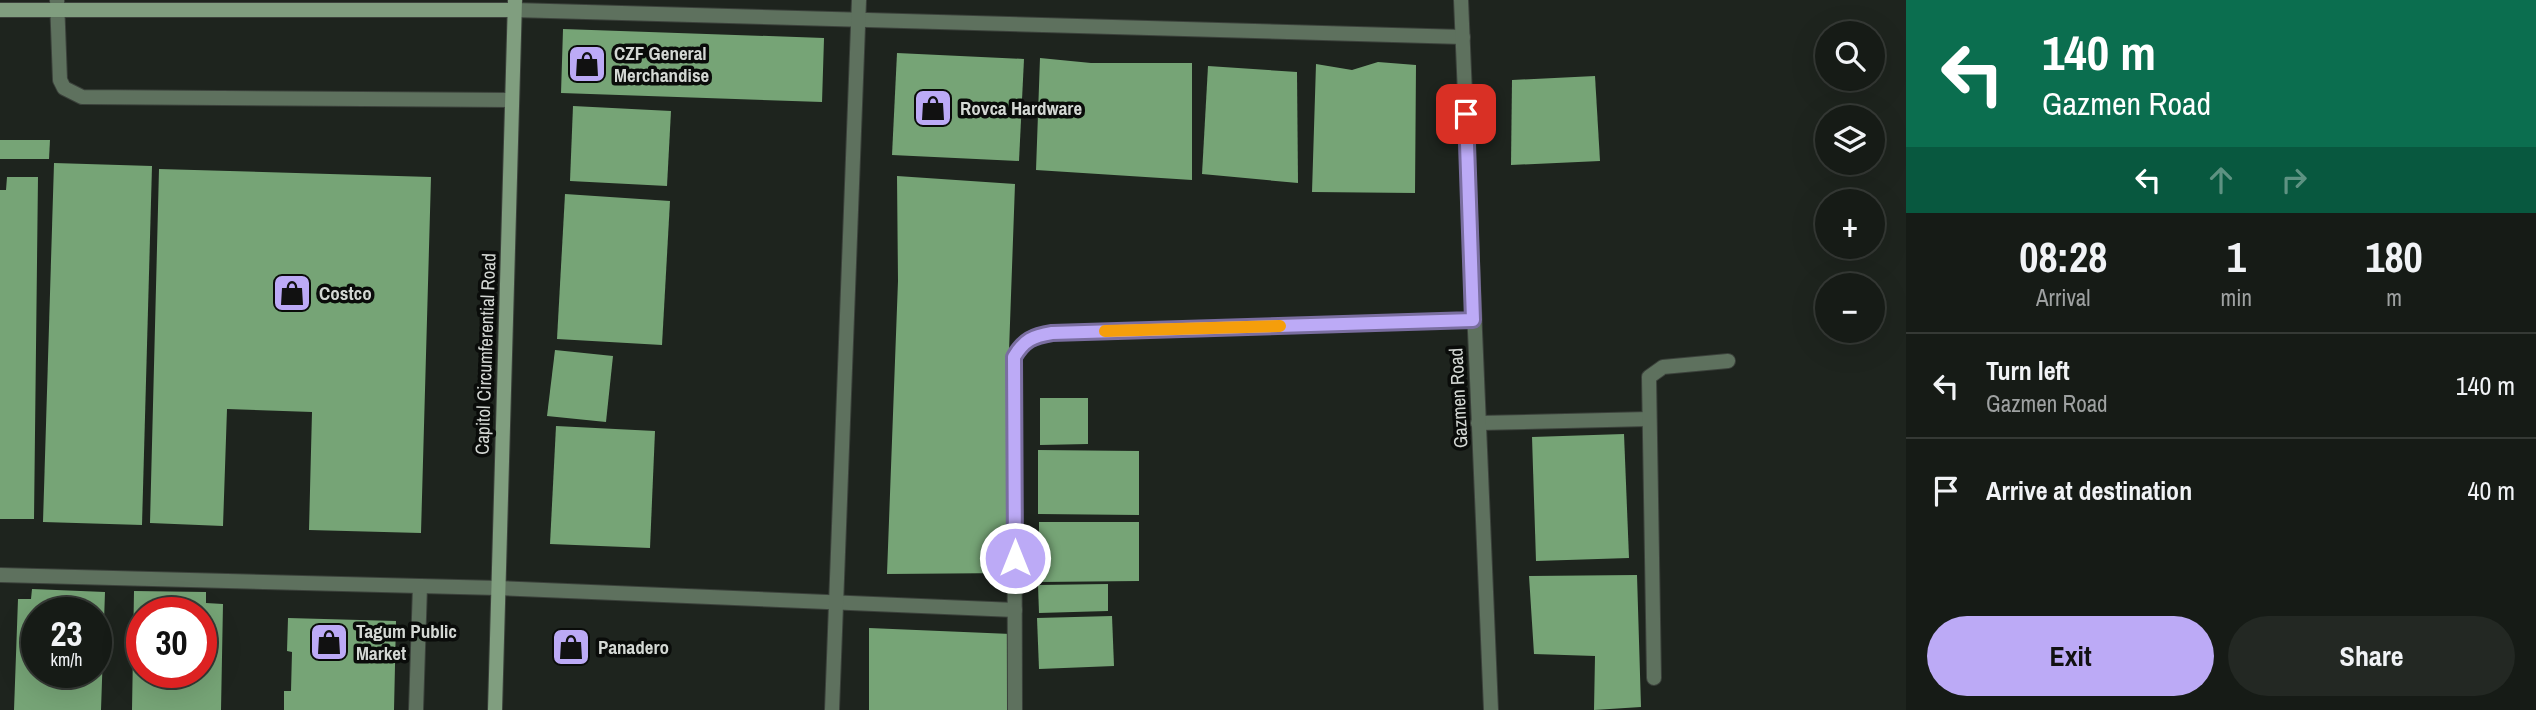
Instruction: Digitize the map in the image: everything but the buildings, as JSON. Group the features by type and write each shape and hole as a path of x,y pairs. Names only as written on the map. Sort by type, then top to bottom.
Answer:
{"main road":[{"path":"0,10 57,5 514,5"},
{"name":"Capitol Circumferential Road","path":"495,710 514,5"}],"street":[{"path":"832,710 859,0"},
{"name":"Gazmen Road","path":"1461,0 1491,710"},
{"path":"57,5 60,80 64,88 82,97 512,100"},
{"path":"514,5 858,22 1463,37"},
{"path":"1015,710 1014,357 1022,344 1034,336 1066,332 1473,320"},
{"path":"1654,678 1649,377 1654,371 1664,367 1728,361"},
{"path":"1478,424 1649,419"},
{"path":"0,575 498,588 1015,610"},
{"path":"416,710 420,586"}],"slow traffic":[{"path":"1105,331 1280,326"}],"place":[{"name":"CZF General Merchandise","path":"587,64"},
{"name":"Rovca Hardware","path":"933,108"},
{"name":"Costco","path":"292,293"},
{"name":"Tagum Public Market","path":"329,642"},
{"name":"Panadero","path":"571,647"}],"route":[{"path":"1015,558 1014,357 1022,344 1034,336 1052,333 1473,320 1466,114"}]}
